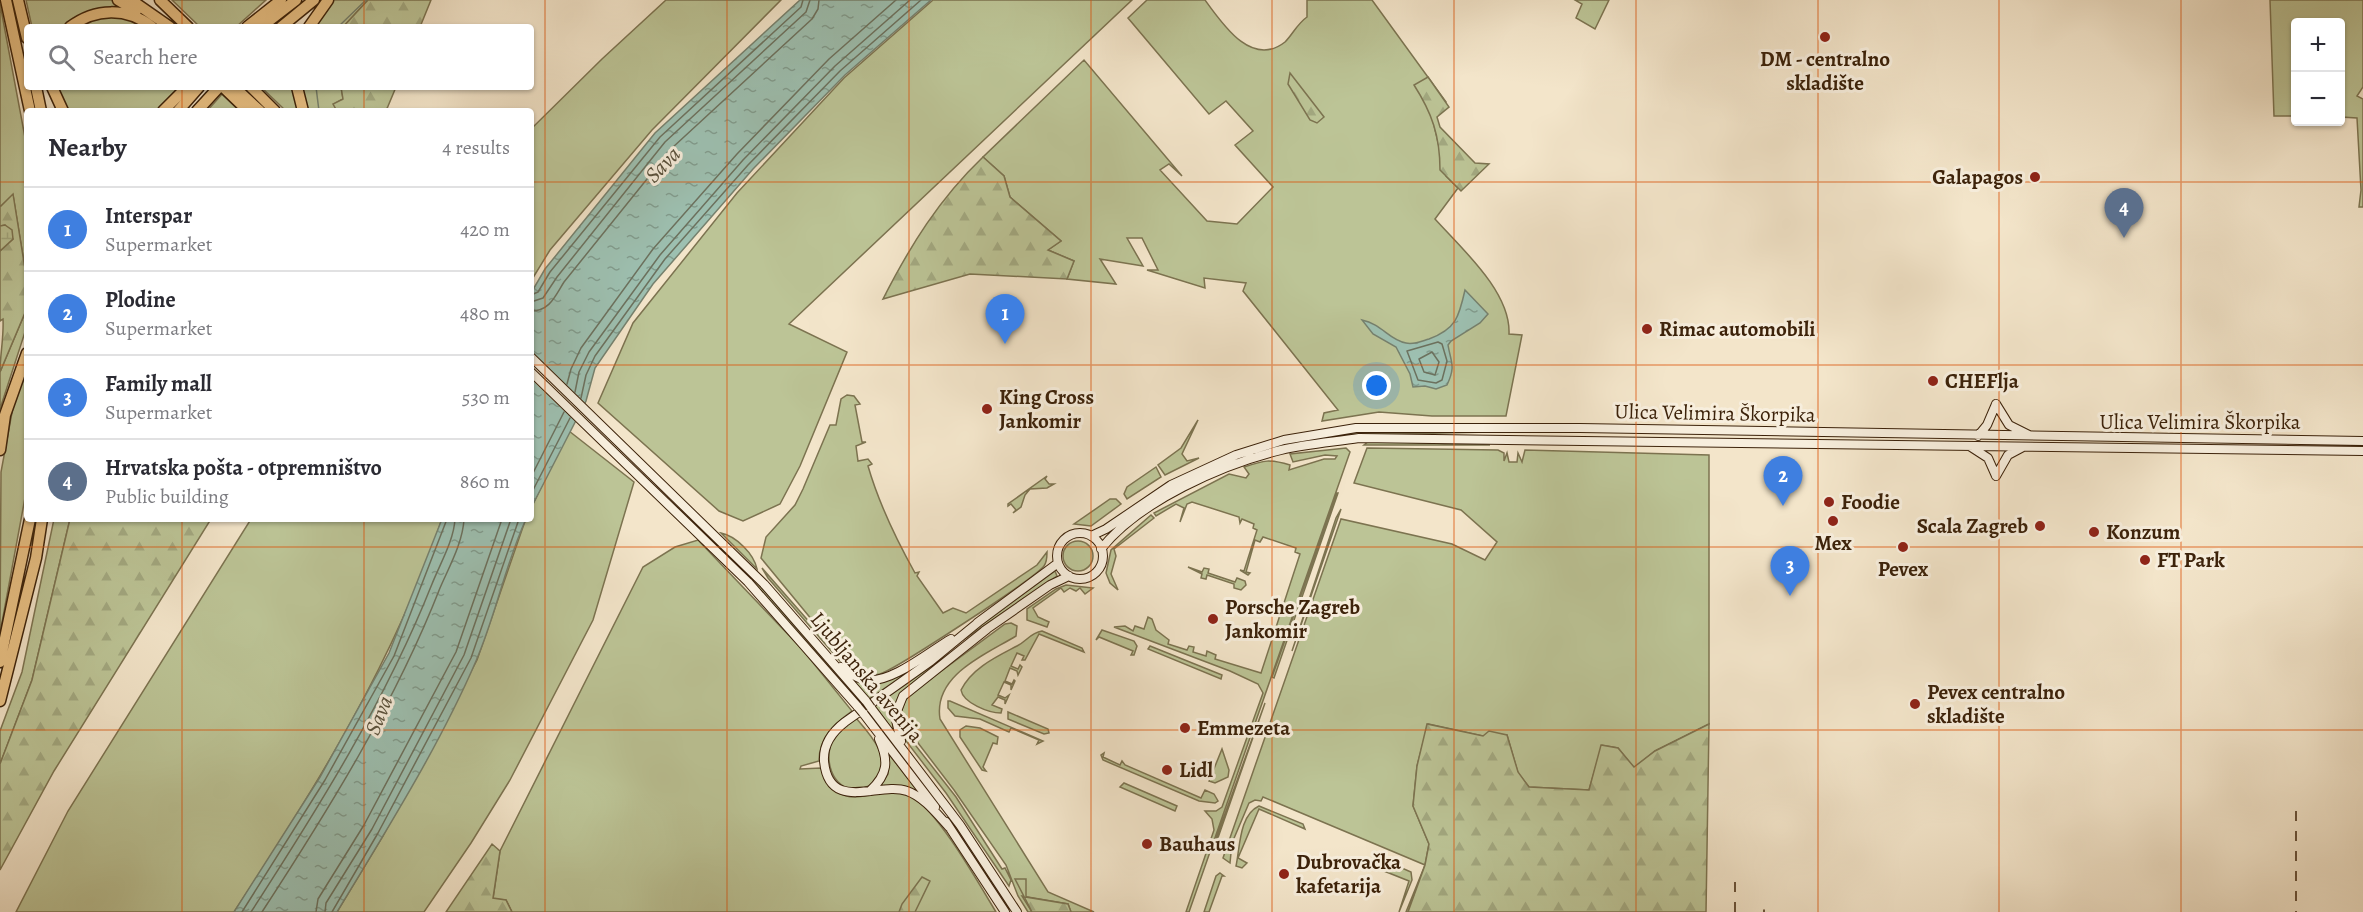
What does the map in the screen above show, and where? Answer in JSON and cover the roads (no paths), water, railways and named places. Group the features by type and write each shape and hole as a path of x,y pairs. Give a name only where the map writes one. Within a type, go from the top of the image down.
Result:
{"highway":[{"path":"6,0 24,83"},
{"path":"18,0 24,25"},
{"path":"118,0 154,24"},
{"path":"131,0 166,24"},
{"path":"160,0 185,24"},
{"path":"250,24 275,0"},
{"path":"251,24 281,0"},
{"path":"265,24 296,0"},
{"path":"285,24 314,0"},
{"path":"311,24 328,0"},
{"path":"75,24 93,14 115,12 131,16 146,24"},
{"path":"25,90 29,108"},
{"path":"37,90 40,108"},
{"path":"53,90 62,108"},
{"path":"167,108 190,90"},
{"path":"172,108 190,90"},
{"path":"180,108 190,90"},
{"path":"201,108 216,90"},
{"path":"226,90 245,108"},
{"path":"237,90 257,108"},
{"path":"254,90 273,108"},
{"path":"298,90 302,108"},
{"path":"0,450 5,415 24,360"},
{"path":"0,662 29,522"},
{"path":"0,701 36,558 42,522"},
{"path":"36,558 42,545 46,522"}],"main road":[{"name":"Ljubljanska avenija","path":"534,360 764,584 829,658 904,748 960,825 1017,912"},
{"name":"Ljubljanska avenija","path":"534,375 748,582 860,710 949,827 1005,912"},
{"path":"1978,436 1987,425 1996,404 2009,425 2038,438"},
{"name":"Ulica Velimira Škorpika","path":"1090,536 1171,485 1236,455 1284,440 1356,428 1592,429 2038,438 2363,441"},
{"name":"Ulica Velimira Škorpika","path":"1101,549 1116,532 1149,509 1185,487 1225,468 1300,446 1359,438 2363,451"},
{"path":"1968,445 1988,458 1996,476 2008,455 2026,446"},
{"path":"1079,533 1090,536 1101,549 1102,561 1094,575 1078,579 1069,576 1058,563 1058,549 1066,539 1079,533"},
{"path":"949,827 920,798 908,791 892,789 850,793 834,784 824,761 828,741 844,722 931,660 1058,563"},
{"path":"904,748 895,722 900,700 914,686 987,629 1050,585 1069,576"},
{"path":"829,658 858,678 869,681 882,679 981,620"},
{"path":"931,660 987,629"},
{"path":"869,791 882,778 886,766 886,755 873,727"}],"water":[{"name":"Sava","path":"800,0 931,0 845,75 753,169 653,284 595,368 586,401 534,502 534,288 545,269 655,133"},
{"path":"1465,290 1488,314 1480,323 1448,345 1452,369 1447,385 1436,389 1425,386 1413,387 1410,374 1396,347 1373,334 1362,320 1375,325 1400,341 1421,342 1438,335 1451,326 1461,308"},
{"name":"Sava","path":"441,522 525,522 483,644 462,693 411,788 337,912 234,912 320,777 389,653"}],"waterway":[{"path":"341,24 366,0"},
{"path":"316,90 319,108"}],"railway":[{"path":"2296,811 2296,912"},
{"path":"1735,874 1735,912"}],"place":[{"name":"DM - centralno skladište","path":"1825,37"},
{"name":"Galapagos","path":"2035,177"},
{"name":"Hrvatska pošta - otpremništvo","path":"2124,238"},
{"name":"Rimac automobili","path":"1647,329"},
{"name":"Interspar","path":"1005,344"},
{"name":"CHEFlja","path":"1933,381"},
{"name":"King Cross Jankomir","path":"987,409"},
{"name":"Foodie","path":"1829,502"},
{"name":"Plodine","path":"1783,506"},
{"name":"Mex","path":"1833,521"},
{"name":"Scala Zagreb","path":"2040,526"},
{"name":"Konzum","path":"2094,532"},
{"name":"Pevex","path":"1903,547"},
{"name":"FT Park","path":"2145,560"},
{"name":"Family mall","path":"1790,596"},
{"name":"Porsche Zagreb Jankomir","path":"1213,619"},
{"name":"Pevex centralno skladište","path":"1915,704"},
{"name":"Emmezeta","path":"1185,728"},
{"name":"Lidl","path":"1167,770"},
{"name":"Bauhaus","path":"1147,844"},
{"name":"Dubrovačka kafetarija","path":"1284,874"}]}
